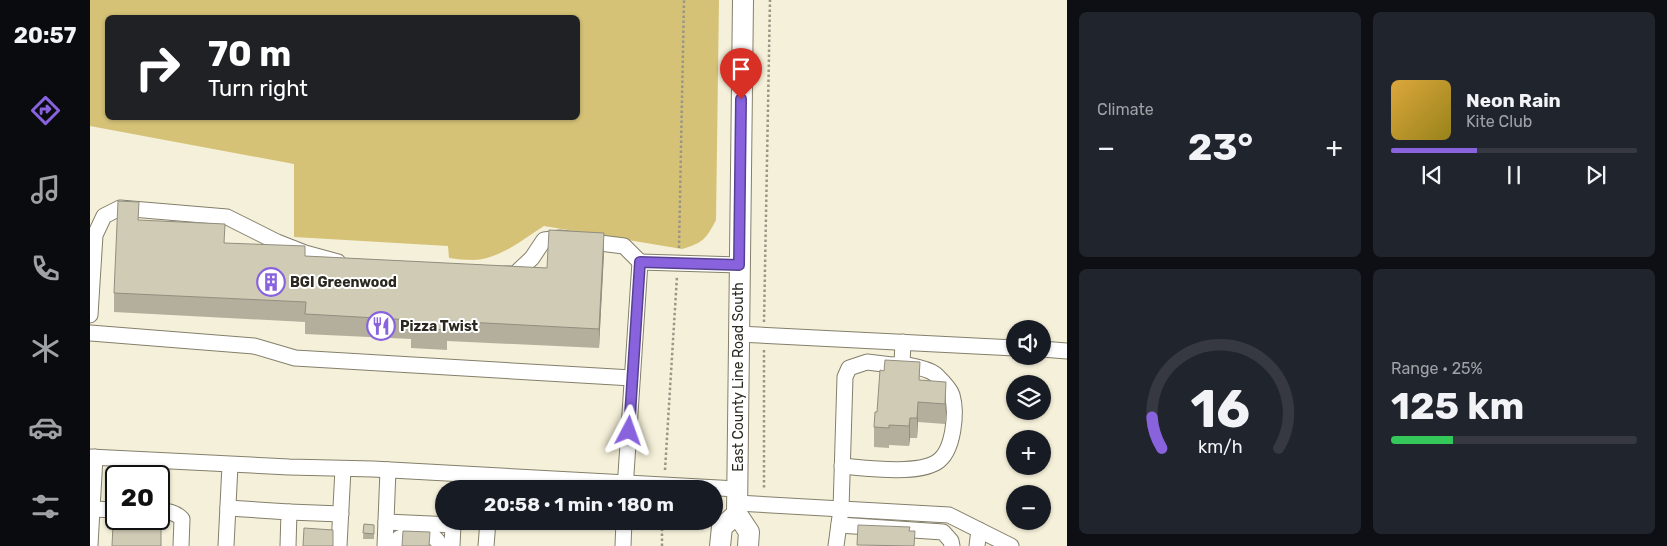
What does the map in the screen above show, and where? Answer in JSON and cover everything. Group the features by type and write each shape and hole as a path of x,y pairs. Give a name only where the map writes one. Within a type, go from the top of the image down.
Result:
{"main road":[{"name":"East County Line Road South","path":"743,0 737,502 749,532 748,546"},
{"path":"720,546 722,527 737,502"}],"lane":[{"path":"90,314 95,223 120,208 227,217 305,253 333,262 352,263"},
{"path":"495,274 514,274 532,258 544,240 560,238 624,246 640,262 739,265"},
{"path":"625,480 640,262"},
{"path":"90,333 254,346 295,358 632,378"},
{"path":"738,334 1006,348"},
{"path":"902,364 903,342"},
{"path":"1051,350 1067,351"},
{"path":"836,546 842,509 842,466 844,377 849,368 867,362 892,365 902,364 933,373 951,393 955,418 948,448 937,462 909,469 842,466"},
{"path":"90,545 93,457 230,465 388,470 473,480"},
{"path":"226,546 230,465"},
{"path":"339,546 342,469"},
{"path":"385,546 388,470"},
{"path":"723,499 737,502 949,515 1011,546"},
{"path":"228,508 341,514"},
{"path":"92,509 105,510"},
{"path":"170,511 178,514 182,519 182,546"},
{"path":"288,546 289,512"},
{"path":"386,522 453,525 452,546"},
{"path":"839,525 943,532 952,546"},
{"path":"486,546 487,530"},
{"path":"623,546 624,530"},
{"path":"978,530 978,546"},
{"path":"396,546 399,538 407,534 431,534 438,540 440,546"}],"path":[{"path":"664,480 678,263 684,0"},
{"path":"765,504 763,469 764,336 770,0"},
{"path":"662,530 662,546"}],"shaded area":[{"path":"90,0 719,0 716,220 709,232 695,245 682,249 544,226 502,252 483,259 464,260 449,258 448,246 294,237 294,164 90,126"}],"building":[{"name":"BGI Greenwood","path":"118,201 139,202 138,220 225,224 224,243 305,246 305,256 547,268 549,230 604,233 599,329 447,321 447,330 411,328 412,320 305,314 306,302 114,293"},
{"path":"885,360 920,362 919,380 946,382 945,404 918,402 917,418 910,418 909,426 889,425 889,428 874,427 880,370 884,371"},
{"path":"364,524 374,525 374,534 363,533"},
{"path":"858,525 910,527 909,531 915,531 914,546 857,545"},
{"path":"304,528 333,530 333,546 303,546"},
{"path":"113,530 161,530 161,546 112,546"},
{"path":"403,531 430,532 429,546 402,546"}],"place":[{"name":"BGI Greenwood","path":"271,282"},
{"name":"Pizza Twist","path":"381,326"}],"route":[{"path":"629,431 640,262 739,265 741,99"}]}
